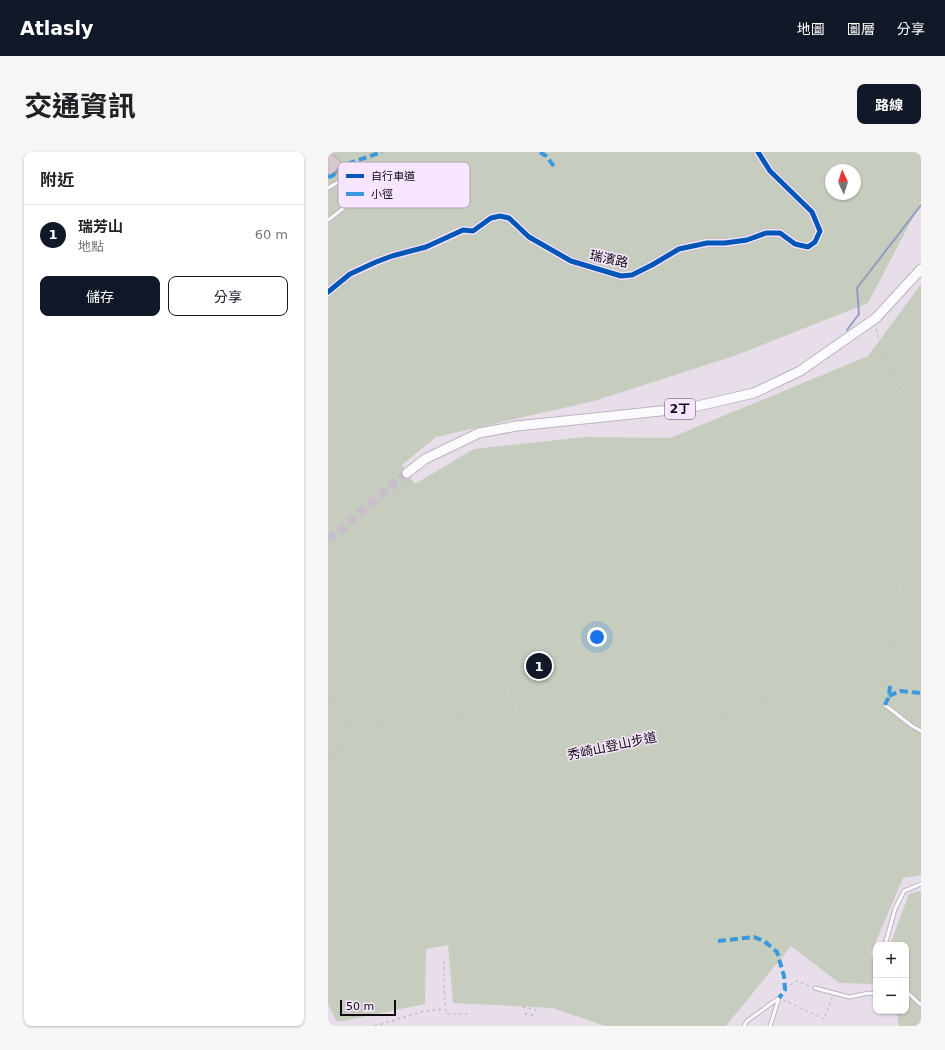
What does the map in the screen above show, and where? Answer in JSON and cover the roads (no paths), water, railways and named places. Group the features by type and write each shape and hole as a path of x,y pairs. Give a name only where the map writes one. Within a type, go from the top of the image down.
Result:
{"main road":[{"name":"2丁","path":"407,473 425,459 479,433 517,426 689,408 754,393 800,371 876,318 921,269"}],"street":[{"name":"瑞濱路","path":"328,292 350,274 376,262 426,247 463,230 473,231 491,218 500,216 509,218 530,237 571,261 621,276 632,275 679,249 707,243 725,243 747,240 766,233 780,233 795,244 808,246 815,242 820,231 812,212 770,171 758,152"}],"lane":[{"path":"328,188 338,184"},
{"path":"328,220 342,208"},
{"path":"885,704 912,726 921,730"},
{"path":"886,942 895,909 904,890 921,884"},
{"path":"815,988 849,996 873,994"},
{"path":"909,995 921,1005"},
{"path":"744,1026 747,1021 779,998 770,1026"}],"waterway":[{"path":"847,330 859,314 857,288 921,205"}],"tunnel":[{"path":"328,540 407,473"}],"railway":[{"path":"523,1007 536,1010"},
{"path":"375,1026 424,1011 442,1009"},
{"path":"525,1014 537,1016"}],"place":[{"name":"瑞芳山","path":"539,666"}]}
